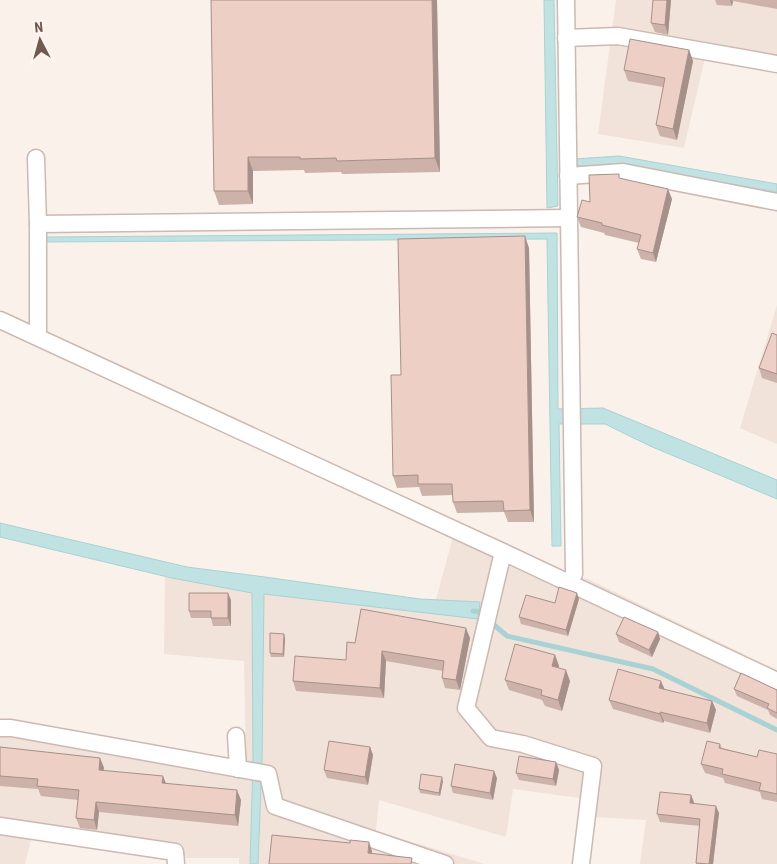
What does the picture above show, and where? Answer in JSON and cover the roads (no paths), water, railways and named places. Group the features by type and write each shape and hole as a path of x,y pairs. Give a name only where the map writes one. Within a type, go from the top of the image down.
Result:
{"street":[{"path":"566,0 574,574 569,583"},
{"path":"566,38 618,36 777,64"},
{"path":"36,158 38,337"},
{"path":"568,176 623,172 777,202"},
{"path":"38,224 569,218"},
{"path":"0,320 777,681"},
{"path":"502,552 466,708 491,738 523,744 593,766 581,864"},
{"path":"0,728 11,728 268,774 275,806 446,864"},
{"path":"236,736 242,770"},
{"path":"0,826 175,852 176,864"}],"water":[{"path":"544,0 554,0 558,206 547,208"},
{"path":"619,156 777,184 777,192 624,166 580,166 574,164 574,159"},
{"path":"557,233 558,409 603,408 777,480 777,499 650,446 605,424 559,424 561,546 552,546 547,239 45,242 46,237"},
{"path":"0,523 187,567 420,599 480,602 478,619 264,594 262,761 258,864 250,864 253,760 252,593 172,578 0,537"}],"waterway":[{"path":"473,611 479,612 507,636 653,669 777,730"}]}
